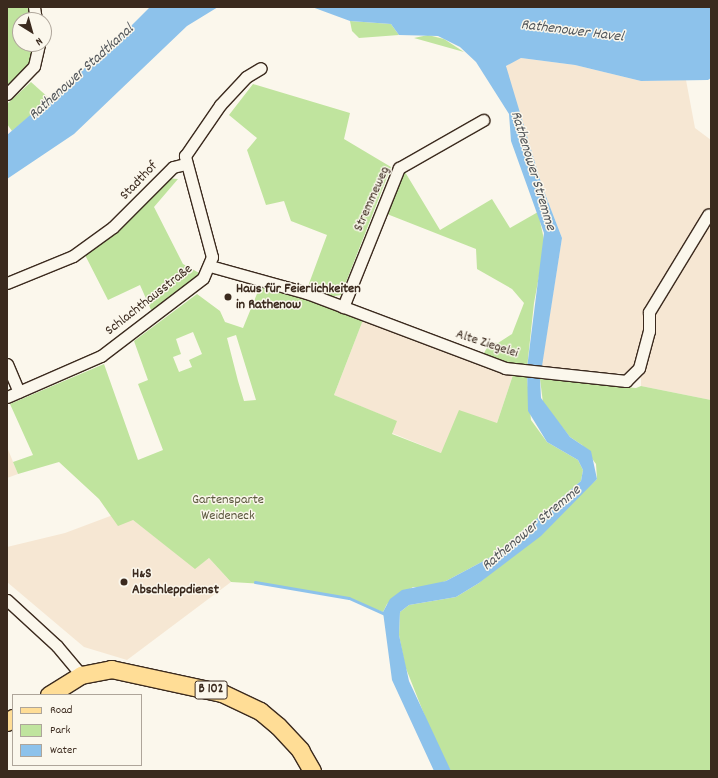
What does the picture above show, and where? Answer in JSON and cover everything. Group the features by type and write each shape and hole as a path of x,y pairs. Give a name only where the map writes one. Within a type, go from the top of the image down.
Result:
{"main road":[{"name":"B 102","path":"51,694 81,675 111,669 126,670 222,693 260,711 278,726 300,750 312,771"}],"street":[{"path":"7,94 34,66 37,52"},
{"path":"185,164 188,150 220,105 246,77 261,68"},
{"name":"Stremmeweg","path":"343,307 399,168 483,120"},
{"name":"Schlachthausstraße","path":"7,397 110,350 196,284 210,266 210,249 185,164"},
{"name":"Stadthof","path":"7,283 73,256 113,227 173,167 185,164"},
{"name":"Alte Ziegelei","path":"210,266 343,307 488,363 517,370 609,382 633,377 639,368 649,331 650,312 708,215"},
{"path":"7,364 19,392"},
{"path":"7,600 58,646 81,675"}],"shaded area":[{"path":"521,58 575,65 641,81 686,80 695,128 711,140 711,400 641,386 641,378 628,374 541,369 562,238 542,186 505,69 508,64"},
{"path":"363,320 513,375 497,423 441,453 392,433 396,421 334,395"},
{"path":"7,447 18,474 7,478"},
{"path":"113,515 133,520 195,568 209,558 231,582 127,660 84,647 7,582 7,547 65,533"}],"green space":[{"path":"7,7 28,7 29,12 12,12 12,52 33,52 32,62 7,89"},
{"path":"350,21 391,24 399,35 359,38 352,31"},
{"path":"428,35 444,39 464,52 414,38"},
{"path":"31,82 50,99 12,131 7,124 7,104"},
{"path":"253,84 350,113 344,139 391,167 341,295 328,297 307,289 327,235 291,221 284,201 266,205 247,150 257,138 229,115"},
{"path":"405,172 440,230 492,199 510,228 538,212 545,244 534,303 527,368 483,355 490,342 498,343 512,334 524,303 512,289 477,269 476,249 387,214"},
{"path":"166,178 178,179 154,207 183,264 201,274 152,312 140,285 108,300 85,255 117,231"},
{"name":"Gartensparte Weideneck","path":"261,284 363,320 334,395 397,421 392,434 441,453 459,410 497,423 513,375 527,377 531,420 547,442 578,460 583,470 581,481 493,556 446,581 424,588 413,587 387,604 383,612 349,599 263,584 231,582 209,558 195,569 133,520 118,526 99,499 59,462 18,474 13,462 33,455 10,404 104,364 138,460 163,450 138,384 148,380 134,341 197,294 220,311 225,322 243,328","holes":["193,332 202,354 189,360 192,367 179,372 173,357 181,354 176,339","236,335 256,400 244,401 227,338"]},
{"path":"540,379 636,388 641,386 711,400 711,771 451,771 439,752 405,666 399,635 400,612 409,605 456,597 479,583 597,479 596,464 582,445 570,437 543,403"}],"water":[{"name":"Rathenower Stadtkanal","path":"150,7 218,7 187,26 74,134 7,179 7,135 115,42"},
{"path":"312,7 711,7 711,78 708,80 641,81 575,65 521,58 506,66 542,186 562,238 540,379 541,398 570,437 591,451 597,479 541,536 479,583 456,597 409,605 400,612 399,635 409,681 451,771 434,771 392,680 383,612 390,599 402,590 446,581 493,556 581,481 583,470 578,460 547,442 528,411 527,368 544,233 511,141 509,114 476,62 460,47 438,36 399,35 391,24 350,21"}],"waterway":[{"path":"255,582 349,598 387,615"}],"place":[{"name":"Haus für Feierlichkeiten in Rathenow","path":"228,297"},
{"name":"H&S Abschleppdienst","path":"124,582"}],"water label":[{"name":"Rathenower Havel","path":"572,32"},
{"name":"Rathenower Stremme","path":"532,171"},
{"name":"Rathenower Stremme","path":"532,529"}]}
